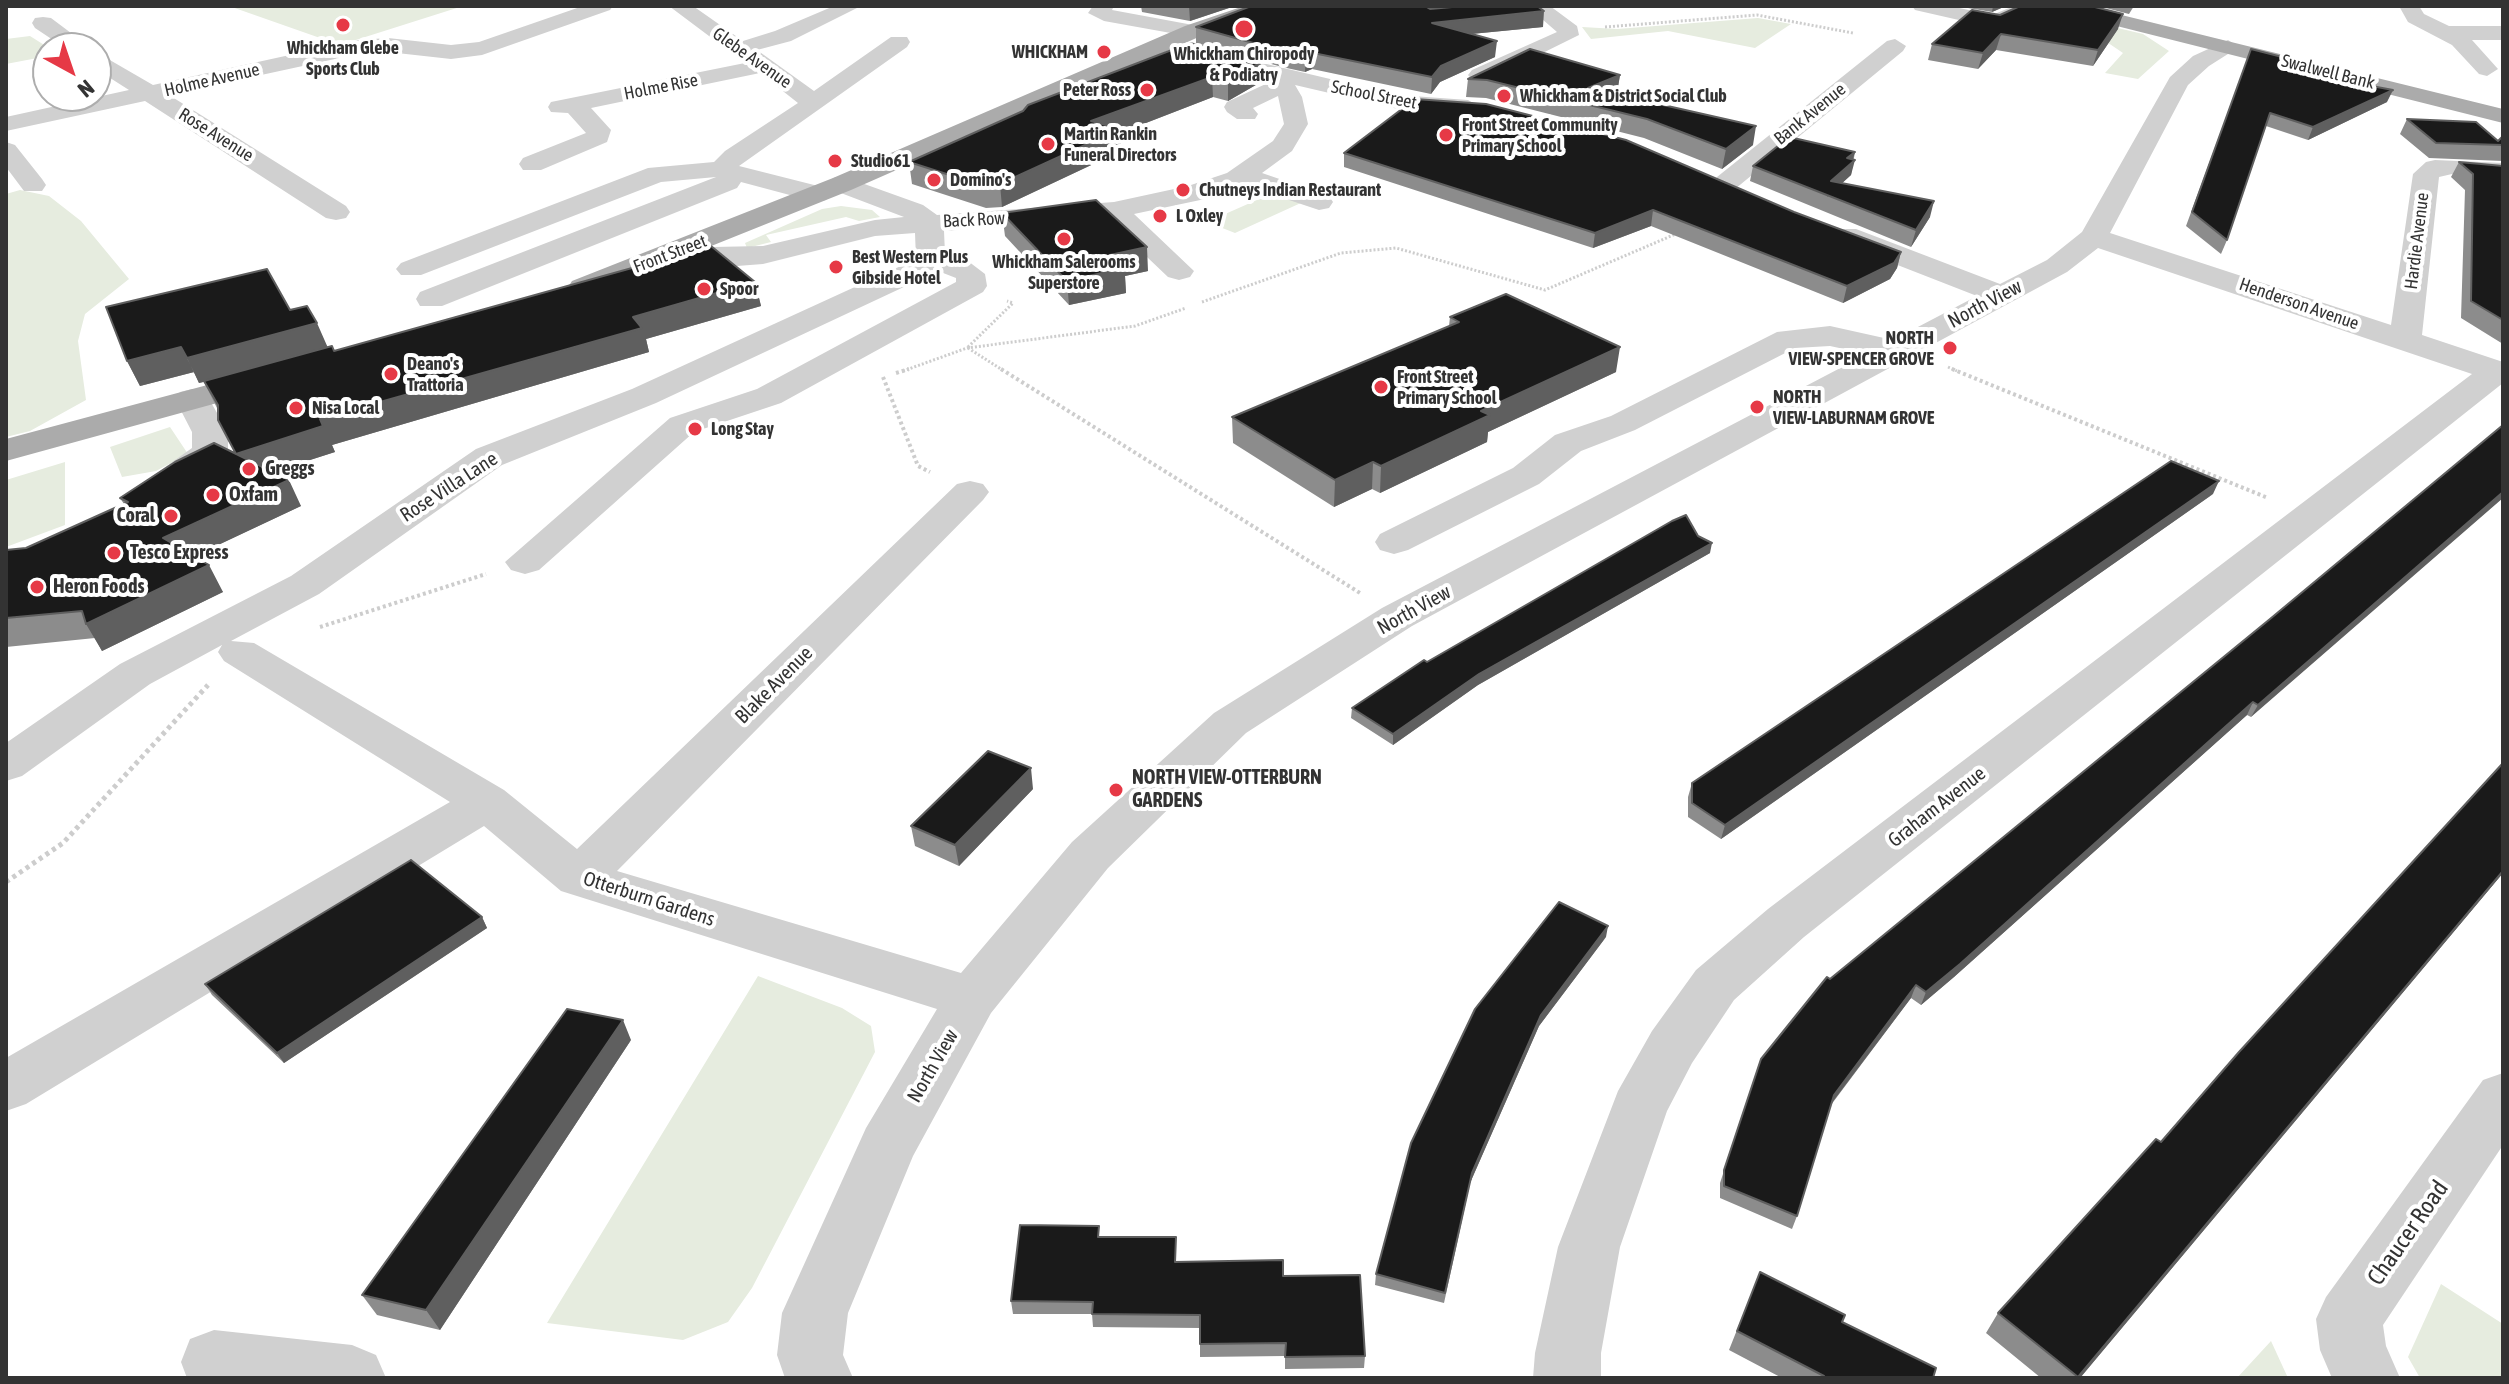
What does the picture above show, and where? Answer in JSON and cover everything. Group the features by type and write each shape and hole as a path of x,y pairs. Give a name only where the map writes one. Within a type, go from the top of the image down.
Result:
{"main road":[{"name":"Front Street","path":"556,295 672,254 1160,44 1264,6"},
{"name":"Swalwell Bank","path":"2060,6 2503,116"},
{"path":"6,450 292,372"}],"street":[{"name":"Holme Avenue","path":"6,124 358,47 388,45 451,52 474,49 603,6"},
{"name":"Glebe Avenue","path":"431,299 734,172 734,156 811,105 809,99 679,6"},
{"path":"738,49 783,36 851,6"},
{"path":"1104,6 1099,13 1104,15 1193,31"},
{"path":"1438,106 1449,90 1568,35 1569,31 1537,6"},
{"path":"1922,6 1994,22 2032,6"},
{"path":"2409,6 2415,18 2460,40 2487,69"},
{"path":"38,27 48,32"},
{"path":"2445,33 2503,33"},
{"path":"811,105 899,42"},
{"name":"School Street","path":"1160,44 1279,81 1398,102 1498,112"},
{"name":"Bank Avenue","path":"1756,199 1714,178 1895,46"},
{"name":"North View","path":"819,1378 810,1355 815,1313 845,1237 887,1146 972,998 1090,855 1230,723 1397,617 2057,266 2094,237 2178,82 2201,61 2228,47"},
{"name":"Holme Rise","path":"532,164 598,137 599,130 567,106 762,66"},
{"name":"Rose Avenue","path":"112,69 336,212"},
{"path":"1246,114 1236,107 1279,81"},
{"name":"Back Row","path":"672,254 724,258 763,255 875,228 1114,210 1195,193 1241,175 1283,146 1296,124 1290,97 1279,81"},
{"path":"877,195 890,181 1015,125 1007,110"},
{"path":"6,150 33,185"},
{"name":"Hardie Avenue","path":"2405,340 2426,174 2435,168 2452,166 2503,171"},
{"path":"411,269 657,174 734,172 877,195 929,222 931,261 954,264 970,274 972,286 769,396 682,425 525,562"},
{"path":"1241,175 1319,202"},
{"path":"1114,210 1179,271"},
{"path":"1816,224 2001,295"},
{"name":"Henderson Avenue","path":"2094,237 2500,372"},
{"name":"Rose Villa Lane","path":"6,765 135,674 305,585 489,457 644,396 922,270 931,261"},
{"path":"1394,542 1526,476 1568,443 1623,423 1788,339 1830,336 1900,350"},
{"name":"Graham Avenue","path":"1567,1378 1568,1353 1589,1247 1639,1108 1672,1047 1715,985 1786,923 2310,515 2500,372"},
{"path":"140,501 210,452 210,432 192,399"},
{"name":"Blake Avenue","path":"579,878 970,492"},
{"name":"Otterburn Gardens","path":"239,652 487,802 579,878 972,998"},
{"path":"6,745 59,728"},
{"path":"6,1087 487,802"},
{"name":"Chaucer Road","path":"2366,1378 2353,1350 2349,1319 2503,1097"},
{"path":"214,1362 352,1378"}],"path":[{"path":"1561,24 1606,27 1757,15 1875,37 1895,46"},
{"path":"1326,572 967,348 1135,326 1341,253 1368,250 1396,248 1545,290 1756,199"},
{"path":"1900,350 2310,515"},
{"path":"883,377 918,466 970,492"},
{"path":"6,882 63,843 239,652 525,562"}],"shaded area":[{"name":"Whickham Glebe Sports Club","path":"229,6 463,6 340,45"},
{"path":"2046,11 2143,34 2169,51 2138,79 2105,73 2123,53 2092,32"},
{"path":"1758,18 1791,24 1755,48 1668,31 1591,39 1582,27 1617,29"},
{"path":"32,37 32,59 6,64 6,39"},
{"path":"20,190 49,196 81,221 129,279 85,314 78,341 86,400 30,431 6,437 6,194"},
{"path":"1275,192 1303,202 1235,233 1207,222"},
{"path":"841,206 872,210 880,217 859,221 846,217 766,235 771,242 747,248 745,243 822,209"},
{"path":"170,427 188,454 156,471 122,477 110,447"},
{"path":"65,462 65,525 6,547 6,480"},
{"path":"758,976 842,1008 871,1026 875,1052 752,1288 728,1322 683,1340 547,1323"},
{"path":"2441,1284 2503,1324 2503,1378 2420,1378 2408,1357"},
{"path":"2271,1341 2288,1378 2237,1378"}],"building":[{"path":"1251,6 1425,6 1430,9 1537,6 1544,11 1432,23 1497,41 1441,66 1432,77 1313,53 1306,56 1282,51 1196,27"},
{"path":"2020,6 2091,6 2123,14 2098,50 2001,34 1983,53 1932,44 1972,10 2000,15"},
{"path":"1190,43 1261,62 1228,81 1212,77 1091,121 1120,129 1000,184 984,186 909,162 1023,111 1028,105"},
{"path":"1530,49 1620,75 1588,88 1756,126 1726,149 1647,119 1487,80 1468,79"},
{"path":"2251,49 2290,59 2286,70 2393,90 2313,127 2270,113 2227,240 2192,212"},
{"path":"1415,99 1486,104 1626,140 1794,212 1901,252 1894,263 1847,286 1653,210 1595,233 1344,153"},
{"path":"2407,119 2476,122 2498,141 2503,136 2503,145 2436,143"},
{"path":"1789,137 1855,152 1847,158 1855,160 1831,181 1934,201 1916,230 1753,166"},
{"path":"2459,162 2503,166 2503,320 2471,301 2473,174"},
{"path":"1096,200 1147,247 1110,255 1124,268 1067,281 1002,213"},
{"path":"711,246 755,282 633,317 642,328 320,419 323,426 236,454 218,420 218,405 204,381 332,346 334,351"},
{"path":"267,269 290,310 307,306 317,323 187,358 181,347 127,361 106,307"},
{"path":"1506,294 1620,347 1481,411 1490,415 1381,466 1373,462 1335,480 1232,417 1459,322 1450,317"},
{"path":"2503,425 2503,492 2258,705 2253,702 1960,964 1926,992 1916,985 1834,1095 1797,1216 1724,1186 1724,1170 1761,1059 1827,977 1830,979"},
{"path":"214,443 289,480 163,538 209,565 86,624 82,611 6,618 6,550 26,548 128,502 120,498 175,462"},
{"path":"2171,461 2219,481 1725,825 1692,803 1692,783"},
{"path":"1686,515 1698,536 1712,543 1479,674 1393,734 1352,708 1424,660 1427,662"},
{"path":"988,751 1031,768 955,845 911,826"},
{"path":"2503,763 2503,871 2078,1377 1998,1313 2156,1139 2161,1142"},
{"path":"411,860 482,917 277,1053 205,984"},
{"path":"1559,902 1608,926 1541,1015 1472,1173 1445,1293 1376,1274 1411,1143 1475,1009"},
{"path":"567,1009 623,1020 426,1310 362,1295"},
{"path":"1020,1225 1099,1226 1098,1237 1176,1237 1175,1262 1283,1260 1283,1276 1360,1275 1365,1356 1285,1357 1286,1343 1200,1344 1200,1315 1092,1314 1093,1302 1011,1301"},
{"path":"1760,1272 1845,1315 1842,1322 1936,1368 1933,1378 1823,1378 1737,1331"}],"place":[{"name":"Whickham Glebe Sports Club","path":"343,25"},
{"name":"Whickham Chiropody & Podiatry","path":"1244,29"},
{"name":"WHICKHAM","path":"1104,52"},
{"name":"Peter Ross","path":"1147,90"},
{"name":"Whickham & District Social Club","path":"1504,96"},
{"name":"Front Street Community Primary School","path":"1446,135"},
{"name":"Martin Rankin Funeral Directors","path":"1048,144"},
{"name":"Studio61","path":"835,161"},
{"name":"Domino's","path":"934,180"},
{"name":"Chutneys Indian Restaurant","path":"1183,190"},
{"name":"L Oxley","path":"1160,216"},
{"name":"Whickham Salerooms Superstore","path":"1064,239"},
{"name":"Best Western Plus Gibside Hotel","path":"836,267"},
{"name":"Spoor","path":"704,289"},
{"name":"NORTH VIEW-SPENCER GROVE","path":"1950,348"},
{"name":"Deano's Trattoria","path":"391,374"},
{"name":"Front Street Primary School","path":"1381,387"},
{"name":"NORTH VIEW-LABURNAM GROVE","path":"1757,407"},
{"name":"Nisa Local","path":"296,408"},
{"name":"Long Stay","path":"695,429"},
{"name":"Greggs","path":"249,469"},
{"name":"Oxfam","path":"213,495"},
{"name":"Coral","path":"171,516"},
{"name":"Tesco Express","path":"114,553"},
{"name":"Heron Foods","path":"37,587"},
{"name":"NORTH VIEW-OTTERBURN GARDENS","path":"1116,790"}]}
